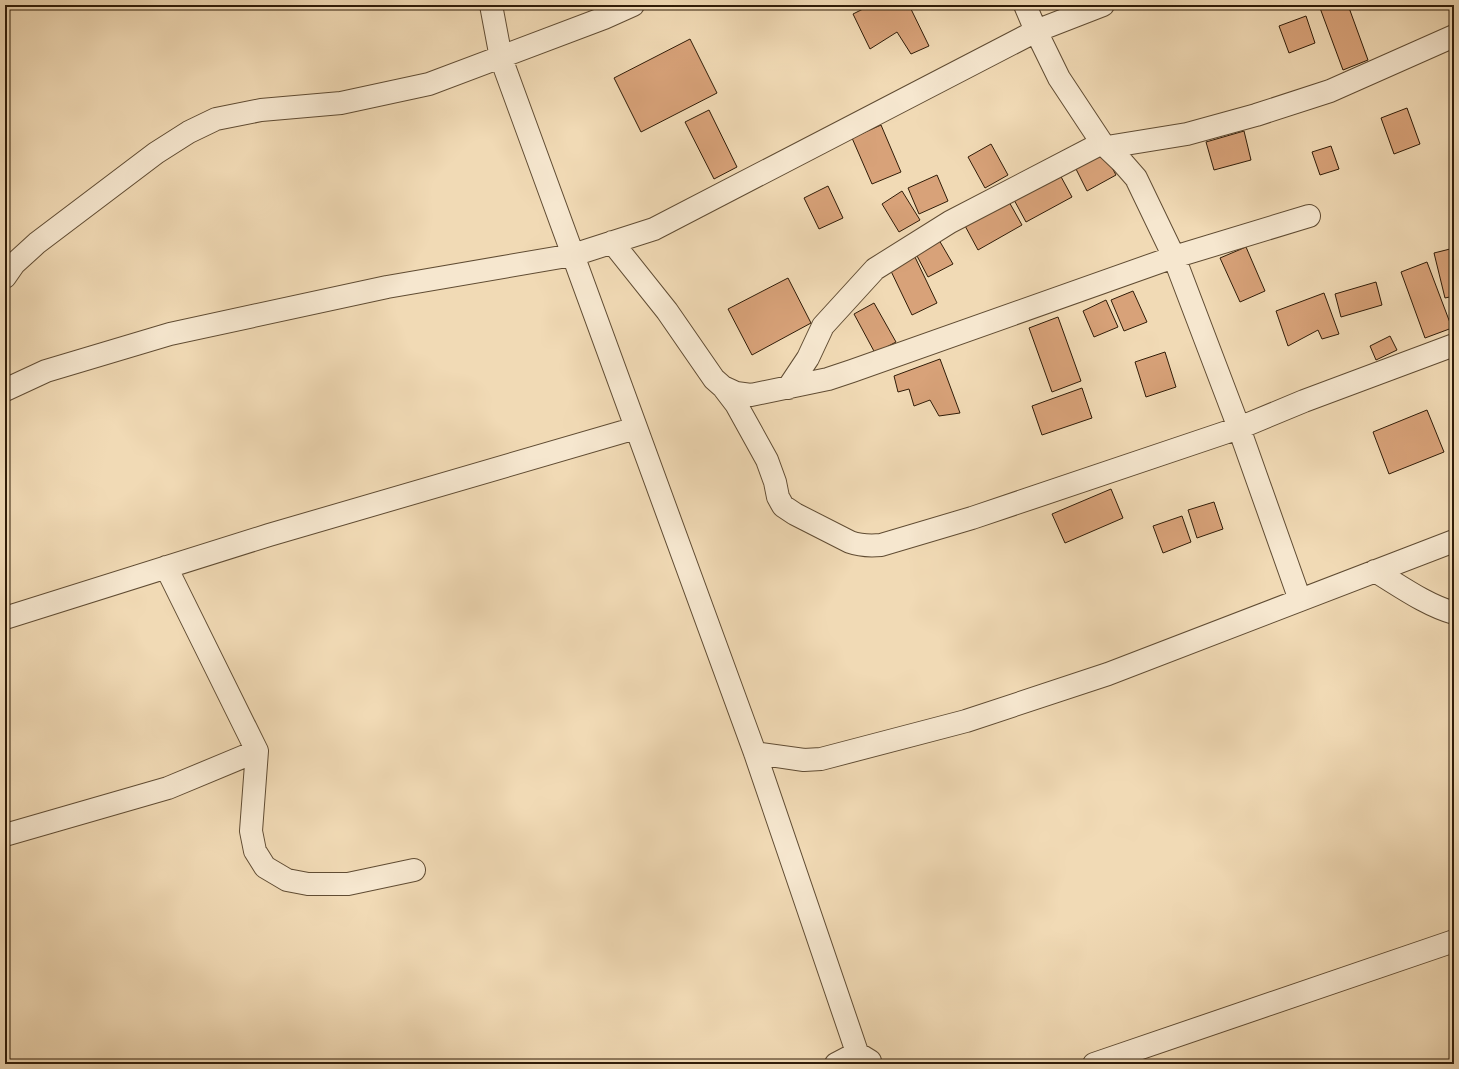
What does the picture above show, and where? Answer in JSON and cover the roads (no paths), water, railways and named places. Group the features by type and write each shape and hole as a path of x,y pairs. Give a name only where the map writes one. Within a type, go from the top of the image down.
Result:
{"street":[{"path":"491,5 501,58 755,753 864,1060 836,1064"},
{"path":"8,266 156,153 189,132 216,119 261,110 341,103 429,84 501,58 604,18 633,5"},
{"path":"1025,5 1059,78 1105,145 1136,178 1174,257 1239,428 1300,600"},
{"path":"5,390 46,371 170,334 387,287 573,255 654,229 1036,31 1103,5"},
{"path":"788,388 808,358 823,326 875,269 950,222 1105,145 1187,134 1256,115 1337,88 1454,36"},
{"path":"723,387 736,393 751,395 828,379 1174,257 1309,216"},
{"path":"612,242 667,311 714,379 723,387 736,404 767,460 775,482 778,496 783,506 795,514 859,546 881,545 972,518 1239,428 1304,401 1454,345"},
{"path":"5,618 269,535 636,428"},
{"path":"755,753 804,760 821,759 966,720 1108,674 1454,541"},
{"path":"166,567 257,751 251,832 255,851 265,867 287,880 308,884 348,884 414,870"},
{"path":"1375,571 1412,593 1454,613"},
{"path":"5,835 168,788 257,751"},
{"path":"1094,1064 1454,941"}]}
